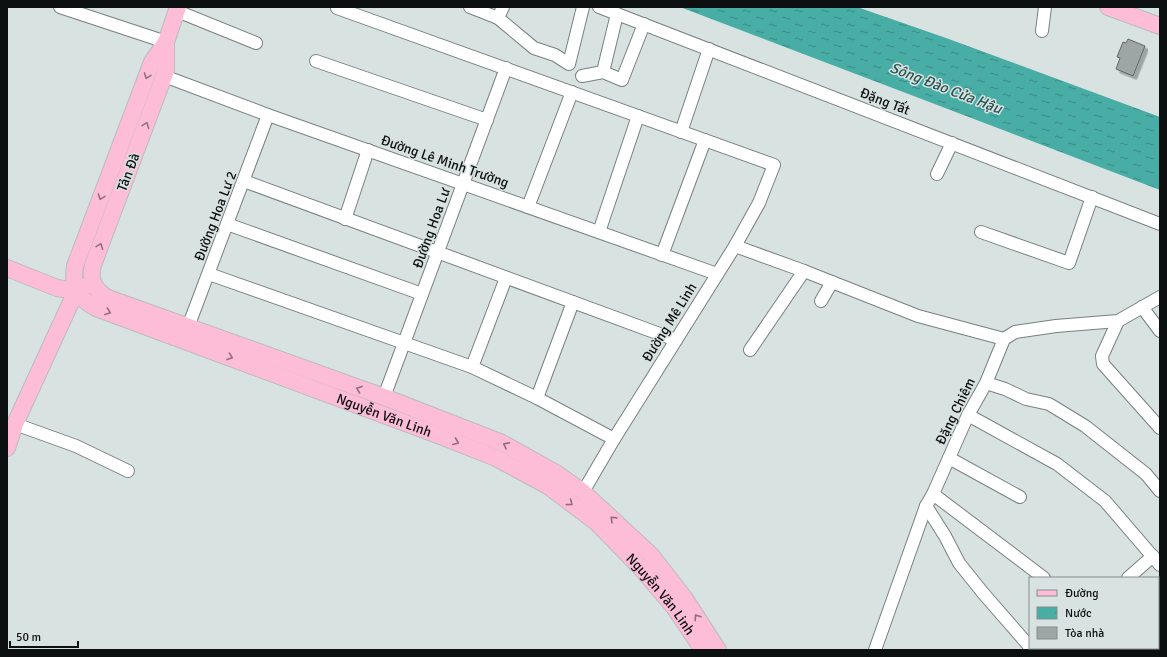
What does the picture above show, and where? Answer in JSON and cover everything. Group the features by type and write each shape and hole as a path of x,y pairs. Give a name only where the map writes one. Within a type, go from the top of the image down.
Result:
{"main road":[{"path":"1108,7 1159,25"},
{"name":"Tản Đà","path":"7,448 15,424 76,291 74,276 76,266 152,62 166,42 178,9"},
{"name":"Tản Đà","path":"93,284 91,273 93,265 166,70 166,42"},
{"path":"7,268 57,288 76,291 93,284"},
{"name":"Nguyễn Văn Linh","path":"93,284 101,294 108,298 384,397 502,443 556,473 583,492 646,561 685,598 718,650"},
{"name":"Nguyễn Văn Linh","path":"76,291 87,303 96,308 496,458 548,486 646,561 674,607 704,650"},
{"path":"413,426 419,411"}],"street":[{"path":"63,7 166,42"},
{"path":"470,7 498,18 534,48 555,55 569,64 583,7"},
{"path":"498,18 503,7"},
{"name":"Đặng Tất","path":"599,7 1160,224"},
{"path":"1042,31 1045,7"},
{"path":"337,8 705,140 662,254"},
{"path":"178,9 256,43"},
{"path":"602,72 617,14"},
{"path":"582,76 602,72 622,80 644,24"},
{"path":"681,132 709,49"},
{"path":"316,61 487,120"},
{"name":"Đường Hoa Lư","path":"384,397 506,68"},
{"name":"Đường Lê Minh Trường","path":"164,76 268,116 463,183 717,274"},
{"path":"528,207 572,92"},
{"name":"Đường Hoa Lư 2","path":"188,327 268,116"},
{"path":"599,232 638,116"},
{"name":"Đường Mê Linh","path":"583,492 614,439 735,246 759,203 774,165 705,140"},
{"path":"937,174 952,143"},
{"path":"345,219 368,150"},
{"path":"244,181 676,340"},
{"path":"981,232 1069,263 1092,197"},
{"path":"227,224 422,294"},
{"path":"735,246 804,271 918,316 1004,339 1016,332 1056,326 1118,322 1160,297"},
{"path":"750,350 804,271"},
{"path":"209,274 472,367 537,398 614,439"},
{"path":"472,367 506,278"},
{"path":"821,301 832,282"},
{"path":"537,398 573,302"},
{"path":"1142,307 1160,332"},
{"path":"1118,322 1102,356 1103,364 1160,428"},
{"name":"Đặng Chiêm","path":"877,649 926,506 933,494 968,415 986,383 1004,339"},
{"path":"986,383 1005,389 1026,399 1049,404 1085,426 1146,474 1160,491"},
{"path":"968,415 1057,464 1105,501 1157,561 1130,577"},
{"path":"15,424 76,446 128,471"},
{"path":"949,458 1020,497"},
{"path":"933,494 1043,577"},
{"path":"926,506 945,536 959,563 1029,646"}],"water":[{"name":"Sông Đào Cửa Hậu","path":"680,7 857,7 946,38 1160,117 1160,190"}],"building":[{"path":"1128,39 1145,46 1133,76 1116,69 1120,58 1117,57 1123,42 1126,43"}]}
